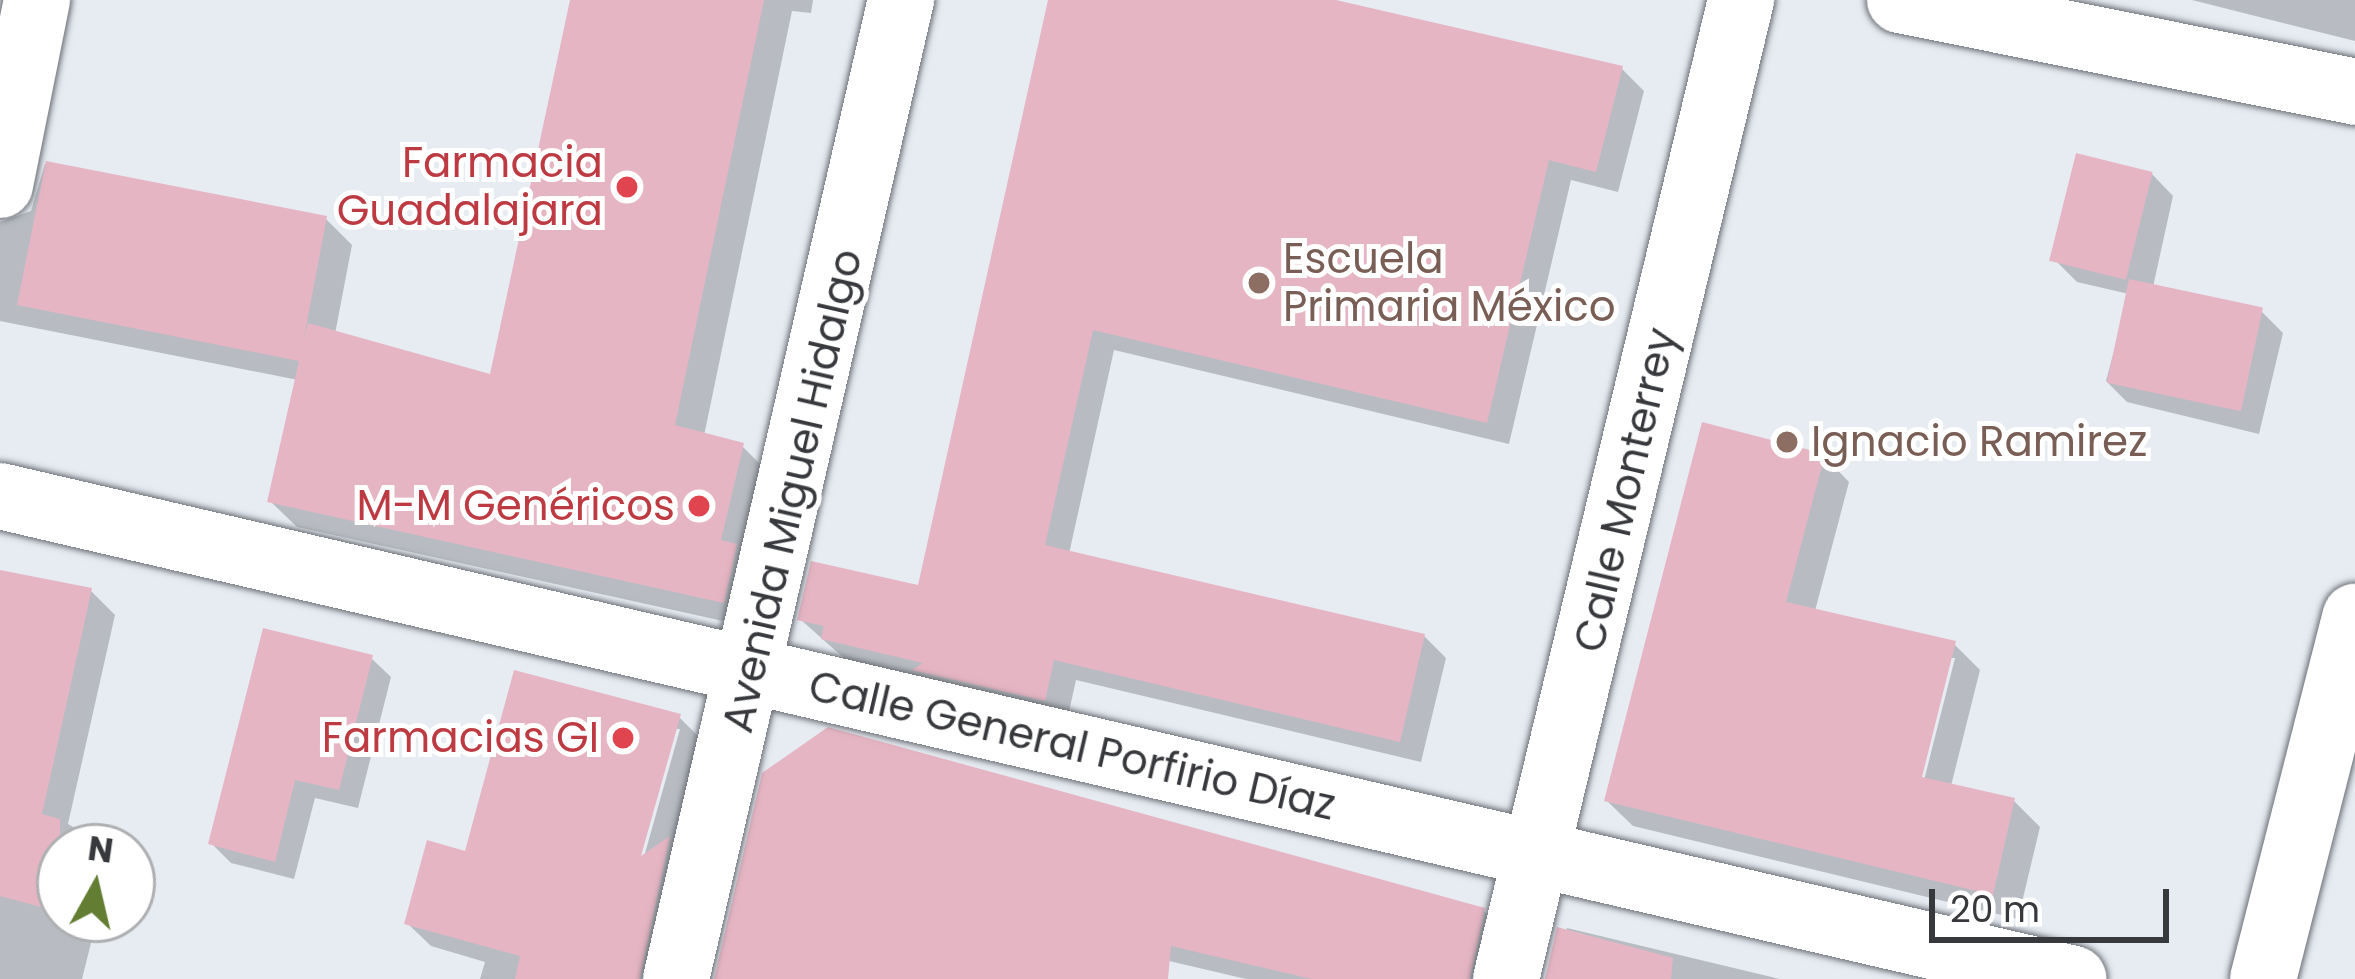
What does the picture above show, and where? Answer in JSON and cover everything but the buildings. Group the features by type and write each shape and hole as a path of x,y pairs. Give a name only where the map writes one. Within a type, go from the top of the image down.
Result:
{"main road":[{"path":"0,185 38,0"},
{"name":"Avenida Miguel Hidalgo","path":"676,979 755,670 901,0"},
{"name":"Calle Monterrey","path":"1506,979 1540,858 1741,0"},
{"path":"1900,0 2355,92"},
{"name":"Calle General Porfirio Díaz","path":"0,496 2074,979"},
{"path":"2263,979 2355,617"}],"place":[{"name":"Farmacia Guadalajara","path":"627,187"},
{"name":"Escuela Primaria México","path":"1259,283"},
{"name":"Ignacio Ramirez","path":"1787,442"},
{"name":"M-M Genéricos","path":"699,506"},
{"name":"Farmacias GI","path":"623,738"}]}
